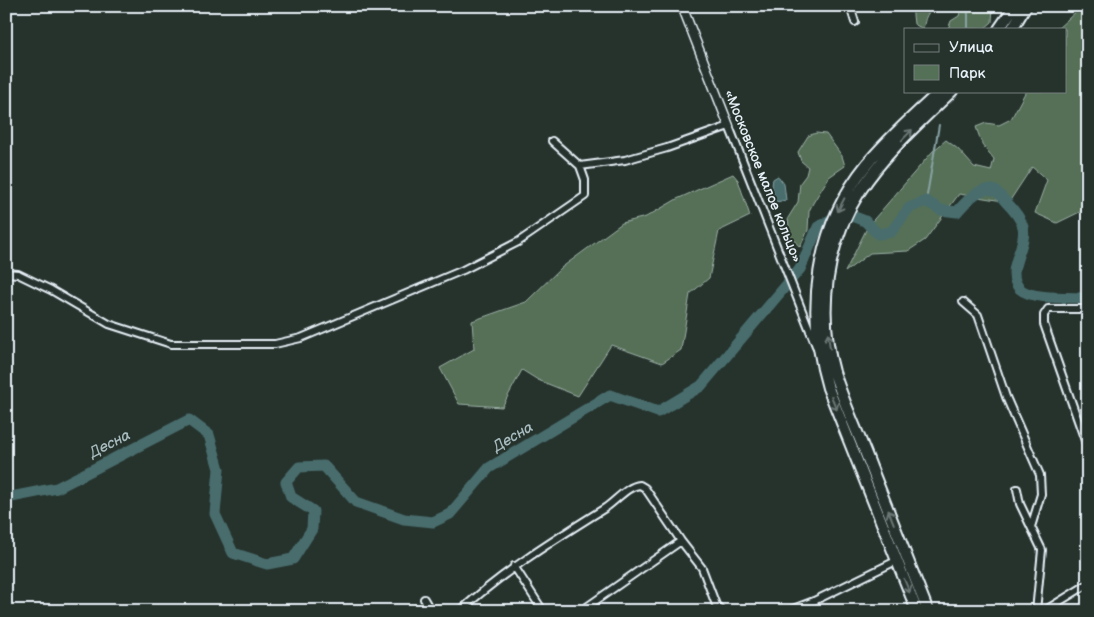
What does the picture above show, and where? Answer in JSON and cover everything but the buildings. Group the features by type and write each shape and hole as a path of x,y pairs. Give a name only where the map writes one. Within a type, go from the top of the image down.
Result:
{"highway":[{"path":"1000,28 1015,6"},
{"path":"1013,28 1026,6"},
{"path":"870,168 902,126 939,92"},
{"path":"917,611 828,388 820,356 816,326 820,298 819,269 830,230 852,185 951,92"},
{"path":"820,298 834,370 928,611"}],"street":[{"path":"6,21 8,6"},
{"name":"«Московское малое кольцо»","path":"682,6 820,356"},
{"path":"850,6 855,22"},
{"path":"580,166 625,160 667,148 729,126"},
{"path":"6,273 18,274 51,290 109,324 171,344 275,344 301,338 422,288 518,242 585,196 585,180 580,166 552,142"},
{"path":"963,302 978,315 1006,397 1040,475 1041,494 1031,527"},
{"path":"1088,309 1048,309 1044,315 1044,324 1088,449"},
{"path":"460,611 514,566 606,508 632,486 640,485 645,488 702,568 716,605 722,611"},
{"path":"1017,489 1020,504 1042,550 1036,611"},
{"path":"581,611 681,541"},
{"path":"788,611 814,601 896,560"},
{"path":"514,566 543,611"},
{"path":"1044,611 1088,584"},
{"path":"424,599 431,611"}],"green space":[{"path":"912,6 938,6 927,16 923,28 914,24"},
{"path":"962,6 993,6 992,22 985,28 948,28 951,21 959,16"},
{"path":"1078,6 1088,6 1088,208 1057,223 1035,213 1047,180 1032,167 1009,202 959,194 925,240 908,251 870,253 845,272 868,226 933,151 946,140 958,149 974,167 991,171 994,159 982,144 976,127 986,123 999,125 1011,119 1025,92 1066,92 1066,28 1058,28 1078,10"},
{"path":"816,133 826,134 842,156 845,166 829,177 813,203 809,211 808,230 800,247 790,236 788,218 798,202 800,183 806,175 808,167 801,161 798,152 808,136"},
{"path":"733,174 738,180 750,216 719,231 709,278 690,294 681,350 662,363 611,345 578,396 538,380 522,370 502,407 459,404 440,368 474,349 472,321 526,302 561,268 622,223 646,217 677,199"}],"water":[{"path":"778,176 784,184 786,200 776,202 772,185 773,179"}],"waterway":[{"path":"966,6 968,28"},
{"path":"926,201 939,125"},
{"name":"Десна","path":"6,498 57,488 189,420 209,435 219,469 215,514 233,553 267,564 293,559 312,529 313,511 291,497 286,482 299,467 324,466 356,502 404,519 433,522 450,514 489,468 610,395 658,412 701,386 800,269 818,227 830,220 852,216 865,221 878,234 891,232 909,208 926,201 941,210 957,212 973,196 984,190 998,193 1022,224 1024,235 1014,275 1015,282 1020,289 1033,295 1088,298"}]}
